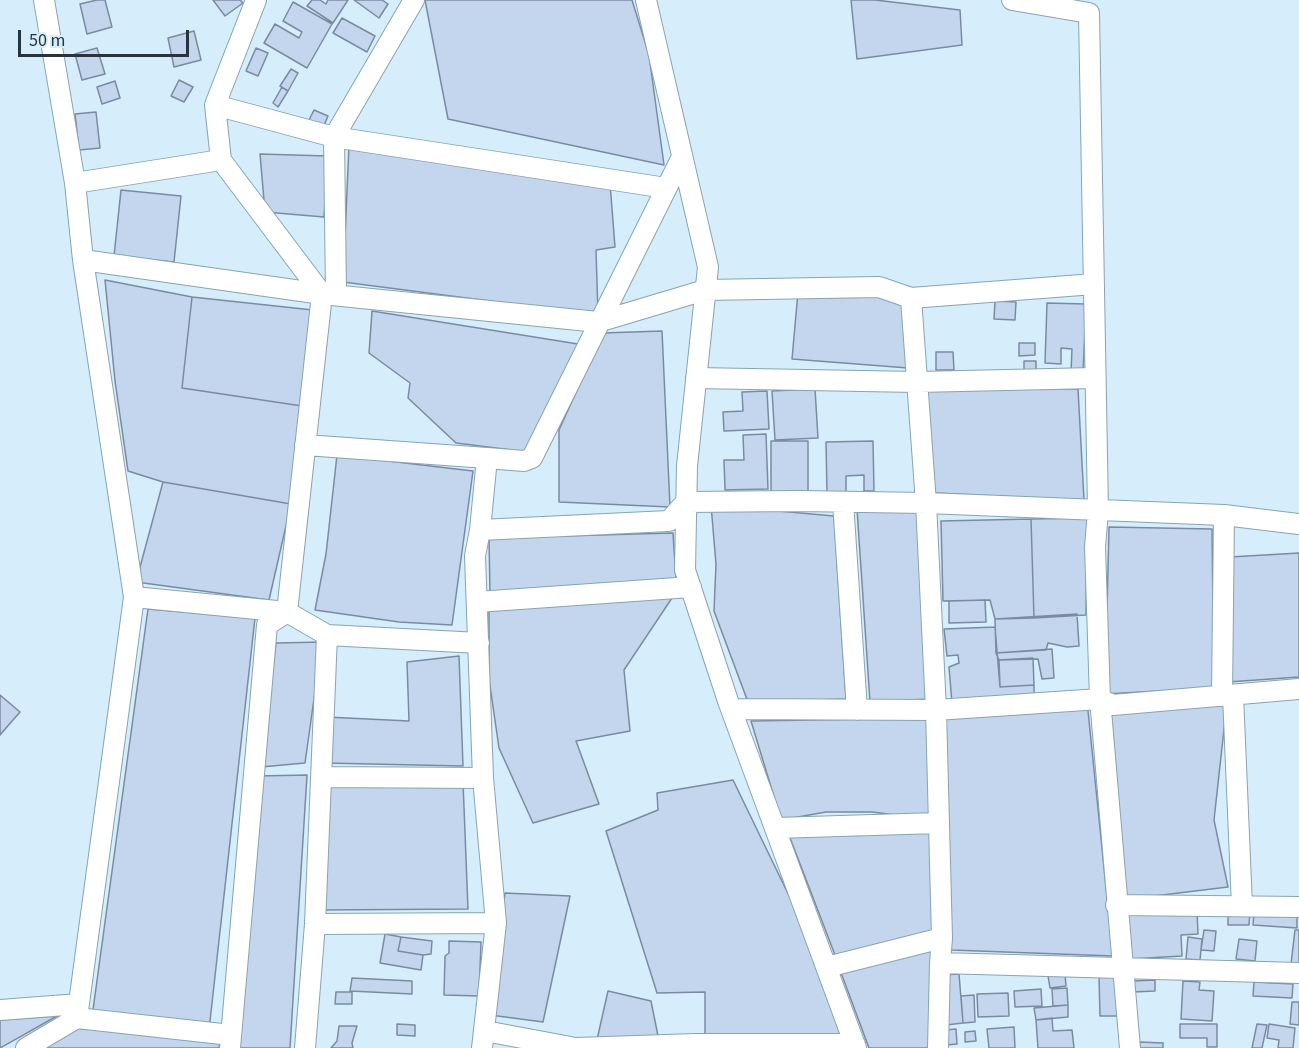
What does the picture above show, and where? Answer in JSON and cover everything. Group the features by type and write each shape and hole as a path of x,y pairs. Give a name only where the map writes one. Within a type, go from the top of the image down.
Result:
{"street":[{"path":"27,1048 78,1011 134,597 83,260 75,183 44,0"},
{"path":"256,0 215,105 221,160 329,294"},
{"path":"287,612 305,445 329,294 334,137 414,0"},
{"path":"487,458 480,530 475,556 483,778 496,922 483,1040 576,1048 856,1046 732,710 685,570 687,466 708,267 646,0"},
{"path":"1012,0 1089,7 1098,511 1095,547 1100,699 1130,1048"},
{"path":"215,105 334,137 666,188"},
{"path":"305,445 524,461 532,458 682,157"},
{"path":"75,183 221,160"},
{"path":"83,260 329,294 598,322 705,290 879,287 911,298 1094,284"},
{"path":"911,298 926,503 936,710 942,938 938,1048"},
{"path":"696,378 917,382 1095,378"},
{"path":"480,530 669,521 686,502 926,503 1224,515 1299,524"},
{"path":"843,502 857,710"},
{"path":"1224,515 1227,695 1242,906"},
{"path":"477,602 691,587"},
{"path":"134,597 287,612 327,635 479,643"},
{"path":"0,1010 78,1011 230,1042 267,625 287,612"},
{"path":"305,1048 315,924 327,635"},
{"path":"732,710 936,710 1100,699 1113,705 1299,690"},
{"path":"321,777 483,778"},
{"path":"775,828 938,823"},
{"path":"1116,905 1299,907"},
{"path":"315,924 496,922"},
{"path":"827,967 942,938"},
{"path":"940,963 1299,974"}],"building":[{"path":"105,0 112,27 87,34 80,4"},
{"path":"213,0 240,0 243,3 225,16"},
{"path":"312,0 320,0 326,4 328,0 348,0 333,23 307,6"},
{"path":"354,0 382,0 388,4 379,18"},
{"path":"425,0 632,0 649,55 664,165 448,119"},
{"path":"851,0 875,0 960,10 962,45 857,59"},
{"path":"293,2 332,24 307,68 264,43 275,24 299,38 302,32 283,21"},
{"path":"342,18 375,36 367,52 333,33"},
{"path":"194,31 201,60 174,67 168,38"},
{"path":"97,48 105,74 82,80 75,54"},
{"path":"256,48 268,53 258,76 246,71"},
{"path":"291,69 298,73 288,91 280,86"},
{"path":"179,80 193,87 184,102 171,96"},
{"path":"115,81 120,98 102,104 97,87"},
{"path":"282,87 288,91 278,107 273,103"},
{"path":"314,110 328,116 322,130 307,124"},
{"path":"96,112 100,148 79,150 75,114"},
{"path":"349,146 610,183 615,247 596,250 598,315 343,282"},
{"path":"260,154 328,156 324,217 265,212"},
{"path":"121,190 181,196 174,262 114,256"},
{"path":"105,280 192,297 182,388 302,406 291,504 163,482 128,471 115,381"},
{"path":"798,292 905,299 908,368 792,359"},
{"path":"192,297 313,310 302,406 182,388"},
{"path":"995,301 1016,302 1015,320 994,319"},
{"path":"1047,303 1086,304 1083,374 1071,373 1072,349 1061,348 1061,364 1045,363"},
{"path":"372,311 578,344 528,452 456,443 408,398 410,383 369,353"},
{"path":"662,331 670,507 559,502 559,430 603,333"},
{"path":"1019,343 1035,343 1035,355 1019,356"},
{"path":"936,352 953,352 954,370 936,370"},
{"path":"1024,361 1036,361 1036,371 1024,371"},
{"path":"921,387 1078,389 1084,500 934,493"},
{"path":"815,389 818,438 775,440 772,391"},
{"path":"767,391 769,429 724,431 723,412 743,411 742,392"},
{"path":"766,434 768,489 725,490 724,460 744,460 743,435"},
{"path":"771,441 808,441 808,492 771,492"},
{"path":"873,441 874,491 864,491 864,475 846,476 846,492 827,493 826,442"},
{"path":"337,455 473,471 452,625 399,622 315,610 326,554"},
{"path":"163,482 291,504 269,600 136,582"},
{"path":"711,505 834,516 846,699 748,702 714,611 716,564"},
{"path":"857,509 919,509 929,699 870,702"},
{"path":"1087,518 1086,615 1034,618 1031,519"},
{"path":"1031,519 1034,618 995,619 990,600 943,601 941,521"},
{"path":"1109,527 1212,529 1214,688 1105,694"},
{"path":"673,533 676,580 490,593 489,538"},
{"path":"1299,553 1299,677 1228,682 1230,557"},
{"path":"674,595 624,670 630,731 576,741 599,804 533,823 499,748 489,679 489,605"},
{"path":"985,600 986,622 949,623 949,601"},
{"path":"148,609 255,618 209,1030 92,1017"},
{"path":"1077,614 1079,646 1067,647 1048,643 1046,650 996,653 995,619"},
{"path":"995,627 1000,687 1034,685 1034,700 952,703 949,667 959,663 958,655 947,656 944,629"},
{"path":"322,642 305,763 261,767 276,643"},
{"path":"1052,649 1054,678 1042,679 1038,659 999,660 996,653"},
{"path":"459,656 463,766 324,763 326,717 409,721 407,662"},
{"path":"1033,658 1034,685 1000,687 999,660"},
{"path":"0,695 20,712 0,735"},
{"path":"1087,701 1113,956 951,950 944,718"},
{"path":"1227,702 1214,820 1228,887 1121,900 1102,711"},
{"path":"928,718 935,820 872,812 826,812 781,820 751,721"},
{"path":"307,775 290,1048 238,1048 257,776"},
{"path":"733,780 824,968 845,1037 705,1040 705,992 657,993 606,831 658,810 657,793"},
{"path":"463,782 468,909 322,910 330,784"},
{"path":"933,827 936,932 835,955 787,830"},
{"path":"505,893 570,896 543,1022 490,1015"},
{"path":"1197,911 1198,934 1181,935 1182,956 1130,959 1128,915"},
{"path":"1228,911 1250,912 1249,925 1228,925"},
{"path":"1254,911 1297,913 1297,928 1253,925"},
{"path":"1204,930 1216,931 1214,951 1201,950"},
{"path":"1295,930 1299,930 1299,965 1291,964"},
{"path":"385,934 401,937 398,951 423,955 421,970 380,963"},
{"path":"401,937 432,941 431,954 398,951"},
{"path":"1188,937 1202,939 1200,960 1186,959"},
{"path":"1239,939 1257,941 1255,961 1236,959"},
{"path":"449,941 481,942 479,996 444,995 445,956 449,953"},
{"path":"933,947 931,1048 869,1048 840,970"},
{"path":"959,974 963,1023 946,1025 943,975"},
{"path":"1065,974 1066,986 1050,988 1048,976"},
{"path":"1099,977 1116,977 1117,1016 1100,1016"},
{"path":"352,978 412,981 412,994 350,991"},
{"path":"1155,980 1155,991 1133,992 1133,981"},
{"path":"1183,981 1200,982 1199,990 1214,991 1212,1021 1181,1019"},
{"path":"1254,982 1293,984 1292,998 1253,996"},
{"path":"1067,988 1068,1005 1053,1006 1052,989"},
{"path":"1041,989 1042,1006 1015,1007 1014,991"},
{"path":"608,991 651,1001 658,1036 596,1044"},
{"path":"336,992 352,992 352,1004 335,1004"},
{"path":"1008,993 1009,1016 978,1017 977,994"},
{"path":"974,995 975,1022 963,1023 961,996"},
{"path":"1292,1002 1299,1002 1299,1025 1290,1024"},
{"path":"1068,1005 1068,1017 1036,1020 1034,1008"},
{"path":"57,1016 0,1048 0,1020"},
{"path":"1052,1018 1053,1031 1072,1030 1074,1048 1038,1048 1036,1020"},
{"path":"397,1024 415,1025 415,1036 397,1035"},
{"path":"1180,1024 1217,1024 1217,1047 1207,1047 1207,1038 1180,1038"},
{"path":"1257,1024 1267,1025 1262,1048 1252,1048"},
{"path":"1269,1024 1295,1028 1293,1048 1278,1048 1279,1040 1267,1038"},
{"path":"339,1026 357,1026 352,1043 353,1048 331,1048 337,1041"},
{"path":"67,1027 220,1042 219,1048 33,1048"},
{"path":"1014,1027 1015,1048 989,1048 987,1029"},
{"path":"956,1029 957,1044 946,1045 945,1030"},
{"path":"975,1031 976,1041 965,1042 965,1032"},
{"path":"1140,1042 1163,1043 1163,1048 1139,1048"}]}
